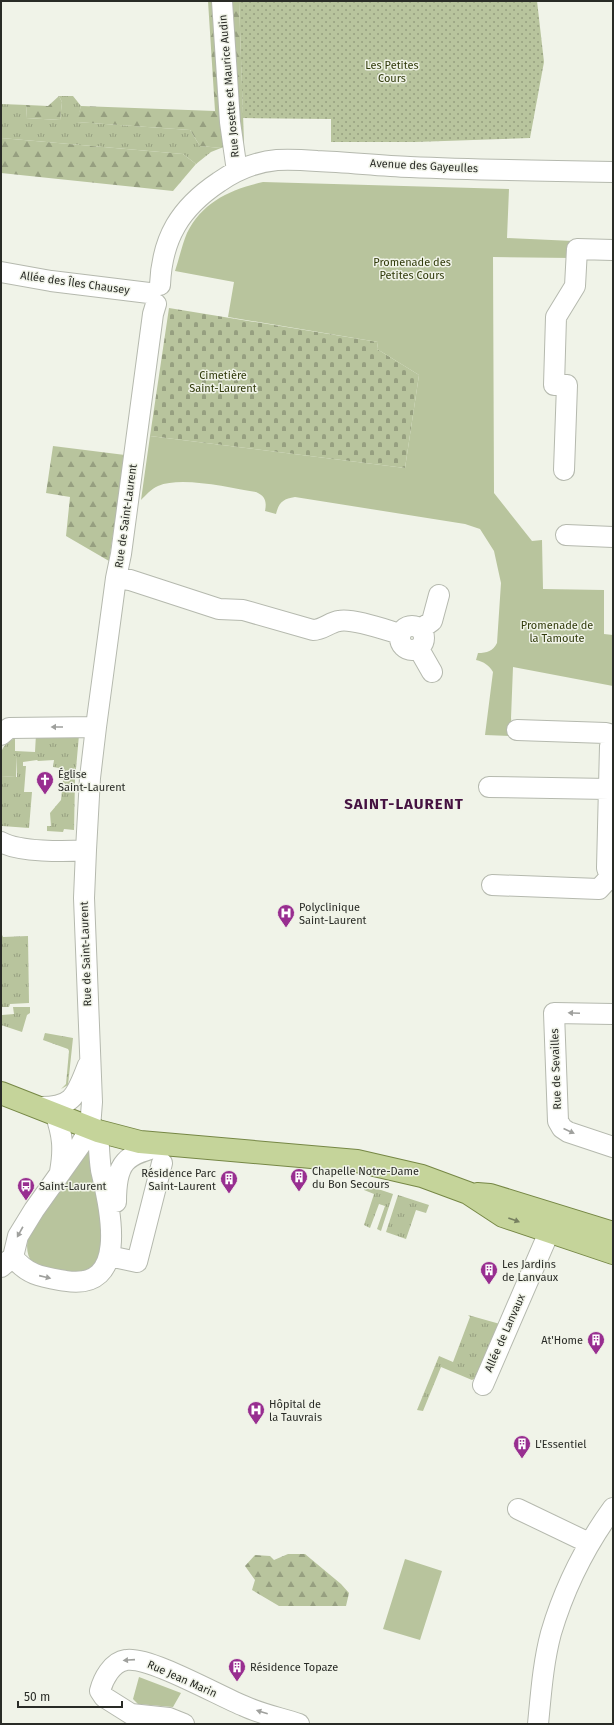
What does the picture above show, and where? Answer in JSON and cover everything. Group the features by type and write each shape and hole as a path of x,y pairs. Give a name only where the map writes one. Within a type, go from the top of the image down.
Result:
{"main road":[{"path":"1,1093 94,1129 140,1142 164,1154 357,1161 422,1176 468,1193 503,1216 613,1233"},
{"path":"553,1223 613,1253"}],"street":[{"name":"Rue Josette et Maurice Audin","path":"222,1 230,122 237,171"},
{"name":"Avenue des Gayeulles","path":"237,171 254,164 288,159 410,167 613,172"},
{"name":"Rue de Saint-Laurent","path":"105,1184 94,1129 92,1102 84,898 90,778 96,727 116,578 121,554 155,294 162,262 170,237 180,218 195,199 237,171"},
{"path":"564,470 567,385 554,385 556,317 575,286 577,249 613,250"},
{"name":"Allée des Îles Chausey","path":"1,272 58,282 155,294"},
{"path":"566,535 613,537"},
{"path":"116,578 130,580 219,609 243,610 313,630 318,630 338,621 348,621 400,634 403,628 409,625 416,626 420,638 420,651 432,672"},
{"path":"420,638 432,621 440,595"},
{"path":"1,735 9,728 96,727"},
{"path":"517,730 606,734 613,736"},
{"path":"492,885 599,889 612,878 607,868 610,746 613,743"},
{"path":"489,787 609,789"},
{"path":"1,842 11,847 72,851 86,850"},
{"name":"Rue de Sevailles","path":"613,1014 554,1013 558,1121 562,1128 568,1132 613,1147"},
{"name":"Rue de Saint-Laurent","path":"46,1110 59,1106 70,1100 78,1088 91,1057"},
{"path":"46,1110 60,1126 63,1146 60,1173"},
{"path":"94,1129 60,1173 18,1236 7,1262 21,1267 30,1273 59,1280 82,1282 91,1280 99,1275 105,1267 109,1256 114,1224 116,1185 120,1168 131,1156 145,1150 164,1154 137,1262 109,1256"},
{"path":"111,1236 105,1184 110,1163 114,1153 120,1148 140,1142"},
{"name":"Allée de Lanvaux","path":"482,1385 553,1223"},
{"path":"518,1508 589,1543"},
{"path":"538,1724 542,1679 551,1634 565,1596 589,1543 613,1508"},
{"path":"549,1724 555,1672 564,1630 574,1597 593,1557 613,1524"},
{"name":"Rue Jean Marin","path":"184,1724 175,1719 130,1714 104,1697 100,1691 102,1684 112,1667 123,1660 131,1659 141,1661 175,1674 245,1707 299,1724"}],"green space":[{"path":"208,1 239,1 244,142 221,148 200,146 190,130 76,122 81,106 215,111"},
{"name":"Les Petites Cours","path":"239,1 537,1 544,62 530,138 415,142 331,142 331,119 243,118"},
{"path":"59,96 73,96 81,106 77,122 190,130 200,146 221,148 211,152 196,164 183,154 1,138 1,104 27,105 26,118 60,120 62,102"},
{"path":"59,96 62,102 60,120 26,118 27,105 48,106"},
{"path":"1,138 183,154 196,164 173,191 1,173"},
{"name":"Promenade des Petites Cours","path":"263,182 509,189 507,238 573,241 572,258 493,257 494,493 532,541 542,540 543,589 604,590 604,634 613,635 613,686 513,667 511,718 513,736 485,735 493,672 486,664 476,660 478,653 489,651 494,648 497,643 501,583 494,551 480,529 465,524 295,497 282,502 276,514 265,511 265,499 256,492 192,482 168,483 158,486 151,490 141,500 150,436 405,468 419,375 377,349 378,342 228,317 234,282 175,271 187,233 193,222 201,213 209,205 229,193"},
{"name":"Cimetière Saint-Laurent","path":"169,308 378,342 377,349 419,375 405,468 150,436"},
{"path":"53,446 125,455 109,561 66,536 70,497 46,493"},
{"path":"36,734 79,735 75,780 74,830 64,829 63,832 47,831 47,826 51,826 50,813 61,800 63,780 58,779 59,768 53,767 54,760 23,762 23,766 26,766 24,792 32,792 29,828 2,826 1,776 17,777 17,756 1,756 3,747 15,738 15,751 35,752"},
{"path":"1,756 17,756 16,777 1,776"},
{"path":"1,933 3,937 28,936 29,1003 10,1004 9,1007 1,1007"},
{"path":"1,1007 2,1015 14,1014 13,1007 30,1007 30,1013 27,1015 22,1032 1,1025"},
{"path":"45,1033 73,1038 68,1085 61,1089 66,1084 69,1051 68,1049 43,1040"},
{"path":"85,1148 95,1150 102,1249 95,1269 78,1275 33,1264 29,1257 27,1242 29,1234"},
{"path":"366,1185 393,1194 381,1231 377,1229 385,1206 379,1204 370,1228 364,1225 374,1194 364,1190"},
{"path":"398,1195 429,1205 426,1213 416,1210 406,1239 386,1232"},
{"path":"468,1315 500,1324 477,1377 472,1380 441,1367 423,1411 417,1410 439,1356 453,1362 470,1317"},
{"path":"288,1554 305,1554 341,1584 349,1593 346,1606 279,1606 252,1590 255,1580 245,1566 255,1555 270,1556 274,1560"},
{"path":"405,1559 442,1571 420,1640 383,1629"},
{"path":"139,1677 181,1693 173,1707 138,1704 133,1699"}],"place":[{"name":"Église Saint-Laurent","path":"45,795"},
{"name":"Polyclinique Saint-Laurent","path":"286,928"},
{"name":"Chapelle Notre-Dame du Bon Secours","path":"299,1192"},
{"name":"Résidence Parc Saint-Laurent","path":"229,1194"},
{"name":"Saint-Laurent","path":"26,1201"},
{"name":"Les Jardins de Lanvaux","path":"489,1285"},
{"name":"At'Home","path":"596,1355"},
{"name":"Hôpital de la Tauvrais","path":"256,1425"},
{"name":"L'Essentiel","path":"522,1459"},
{"name":"Résidence Topaze","path":"237,1682"}],"district":[{"name":"SAINT-LAURENT","path":"404,804"}],"park label":[{"name":"Promenade de la Tamoute","path":"557,631"}]}
